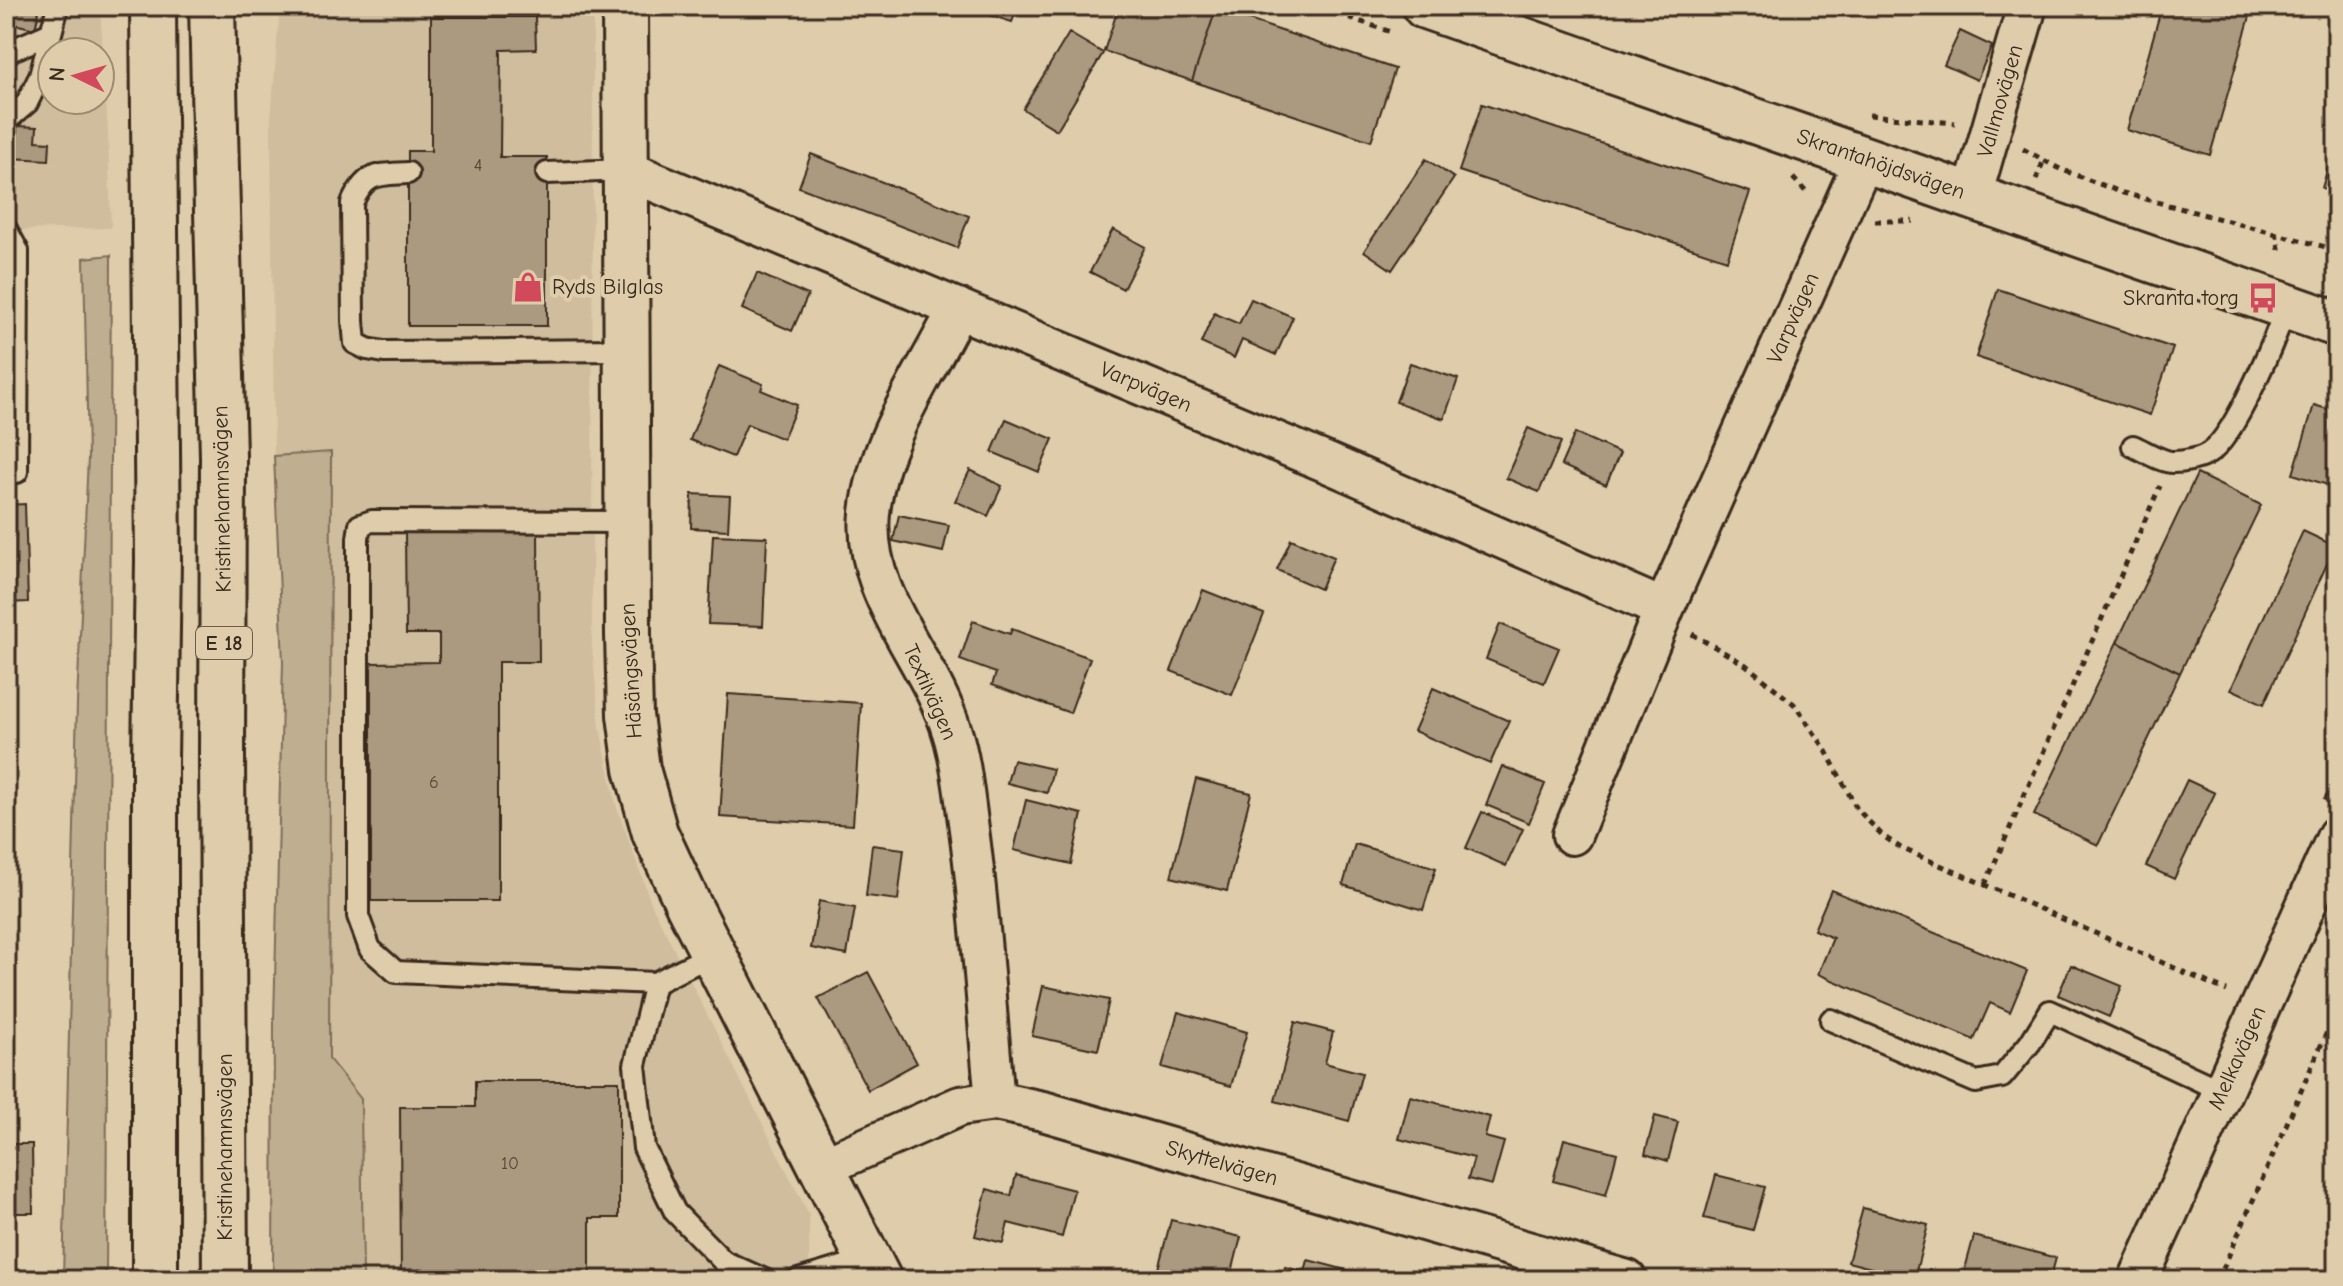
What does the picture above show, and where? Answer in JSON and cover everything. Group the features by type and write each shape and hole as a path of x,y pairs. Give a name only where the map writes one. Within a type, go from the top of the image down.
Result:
{"main road":[{"path":"153,6 158,544 155,1280"},
{"name":"Kristinehamnsvägen","path":"212,6 223,457 225,1280"},
{"name":"Häsängsvägen","path":"625,6 630,715 637,769 655,833 874,1270"},
{"name":"Skrantahöjdsvägen","path":"1425,6 2337,324"}],"street":[{"name":"Vallmovägen","path":"1972,196 2027,6"},
{"name":"Varpvägen","path":"1572,835 1664,609 1864,159"},
{"name":"Varpvägen","path":"626,170 1330,464 1664,609"},
{"name":"Textilvägen","path":"958,308 898,420 879,466 870,515 871,560 890,609 923,665 952,732 976,878 995,1101"},
{"name":"Melkavägen","path":"2138,1280 2334,850"},
{"name":"Skyttelvägen","path":"822,1167 960,1106 995,1101 1043,1111 1627,1280"}],"lane":[{"path":"6,121 27,103 40,76 58,6"},
{"path":"6,55 51,33"},
{"path":"547,173 626,170"},
{"path":"408,173 372,176 359,186 352,203 355,343 384,352 626,350"},
{"path":"6,229 18,251 17,472"},
{"path":"2133,446 2170,462 2191,460 2211,453 2235,422 2286,306"},
{"path":"627,522 372,521 360,525 358,916 370,949 396,972 655,983 713,954"},
{"path":"655,983 635,1065 644,1148 675,1212 723,1261 765,1280"},
{"path":"1831,1020 1976,1082 2002,1077 2030,1043 2050,1011 2222,1091"},
{"path":"798,1280 874,1270"}],"path":[{"path":"1859,113 1965,124 2012,142 2060,169 2123,193 2337,250"},
{"path":"2276,232 2280,254"},
{"path":"1985,885 2170,462"},
{"path":"1664,609 1691,633 1746,665 1794,704 1824,747 1857,809 1883,836 1901,848 2228,991"},
{"path":"2218,1280 2337,1009"}],"shaded area":[{"path":"6,6 100,6 102,36 36,36 36,116 107,116 111,228 6,230"},
{"path":"280,6 593,6 592,647 600,728 616,805 653,908 809,1215 809,1280 363,1280 361,1099 329,1059 331,453 274,456 271,120"},
{"path":"111,255 106,1280 63,1280 77,703 88,457 84,258"},
{"path":"331,452 329,1059 361,1099 363,1280 273,1280 274,1020 283,662 274,456"}],"building":[{"path":"6,6 40,6 35,29 6,22"},
{"path":"961,6 1018,6 1012,22"},
{"path":"1119,6 1208,6 1216,9 1192,81 1104,51"},
{"path":"2162,6 2253,6 2210,155 2127,130"},
{"path":"1216,9 1395,69 1371,141 1192,81"},
{"path":"431,17 535,17 536,49 501,50 500,157 547,157 547,326 408,326 408,151 431,151"},
{"path":"1960,31 1992,46 1977,80 1944,65"},
{"path":"1069,33 1103,53 1057,130 1023,109"},
{"path":"1482,104 1750,192 1727,260 1459,171"},
{"path":"17,126 37,127 36,141 50,142 49,160 9,158 10,140 16,141"},
{"path":"2337,136 2337,192 2322,188"},
{"path":"811,154 969,216 957,248 799,187"},
{"path":"1426,159 1454,178 1392,270 1364,251"},
{"path":"1113,229 1145,247 1123,289 1090,272"},
{"path":"757,273 808,295 792,331 742,309"},
{"path":"1998,289 2173,348 2150,415 1976,357"},
{"path":"1251,299 1293,317 1276,355 1242,340 1234,358 1201,343 1214,313 1239,324"},
{"path":"1410,363 1458,379 1444,419 1396,402"},
{"path":"719,366 763,384 761,390 797,405 783,439 747,424 733,457 690,440"},
{"path":"2314,405 2337,412 2337,488 2293,474"},
{"path":"1006,419 1053,439 1039,472 992,452"},
{"path":"1528,428 1561,442 1539,492 1506,478"},
{"path":"1575,433 1620,453 1606,485 1561,465"},
{"path":"970,470 1002,486 988,516 955,501"},
{"path":"2197,474 2261,505 2180,673 2117,642"},
{"path":"692,494 730,496 728,530 691,528"},
{"path":"25,504 28,602 6,603 6,505"},
{"path":"899,515 949,525 943,552 893,541"},
{"path":"2303,531 2335,546 2264,704 2231,689"},
{"path":"405,533 538,533 539,662 498,662 498,901 371,901 371,663 439,662 439,634 406,634"},
{"path":"713,535 767,537 763,626 708,624"},
{"path":"1291,539 1334,557 1320,589 1277,570"},
{"path":"1203,590 1264,614 1232,695 1171,671"},
{"path":"973,621 1010,634 1012,629 1090,658 1070,713 992,685 996,673 960,660"},
{"path":"1500,624 1559,648 1544,683 1486,659"},
{"path":"2117,642 2180,673 2098,845 2034,815"},
{"path":"1433,688 1509,721 1490,764 1414,731"},
{"path":"728,694 861,703 853,825 720,817"},
{"path":"1013,760 1053,769 1047,793 1007,783"},
{"path":"1502,766 1545,784 1529,823 1486,805"},
{"path":"1196,779 1251,793 1227,891 1171,877"},
{"path":"2187,780 2215,793 2174,879 2146,866"},
{"path":"1026,800 1082,814 1071,864 1014,850"},
{"path":"1482,812 1523,829 1506,866 1466,848"},
{"path":"1355,844 1436,868 1423,910 1343,885"},
{"path":"872,845 904,849 898,900 866,896"},
{"path":"1831,890 2027,971 2010,1012 1990,1003 1974,1040 1818,974 1833,938 1814,930"},
{"path":"819,901 855,908 847,955 811,948"},
{"path":"2071,965 2122,986 2109,1017 2058,995"},
{"path":"868,972 917,1063 868,1090 818,998"},
{"path":"1043,986 1109,1000 1098,1050 1032,1036"},
{"path":"1178,1012 1247,1032 1231,1086 1162,1067"},
{"path":"1295,1022 1333,1032 1325,1063 1362,1073 1349,1121 1275,1101"},
{"path":"475,1081 619,1081 619,1218 590,1218 590,1280 401,1280 400,1107 475,1107"},
{"path":"1410,1096 1490,1117 1485,1137 1504,1142 1492,1185 1468,1179 1474,1158 1399,1139"},
{"path":"1655,1116 1678,1122 1668,1161 1645,1154"},
{"path":"1564,1139 1617,1153 1606,1195 1553,1181"},
{"path":"6,1144 32,1144 33,1213 6,1213"},
{"path":"1016,1175 1074,1190 1062,1237 1008,1223 1003,1243 975,1236 987,1189 1011,1196"},
{"path":"1716,1175 1765,1187 1753,1230 1704,1218"},
{"path":"1863,1208 1928,1225 1914,1279 1848,1262"},
{"path":"1171,1220 1241,1237 1230,1280 1190,1274 1188,1280 1155,1280"},
{"path":"1974,1236 2056,1258 2050,1280 1962,1280"},
{"path":"1308,1260 1377,1280 1282,1280 1285,1267 1305,1272"}],"place":[{"name":"Ryds Bilglas","path":"528,287"},
{"name":"Skranta torg","path":"2263,298"}]}
